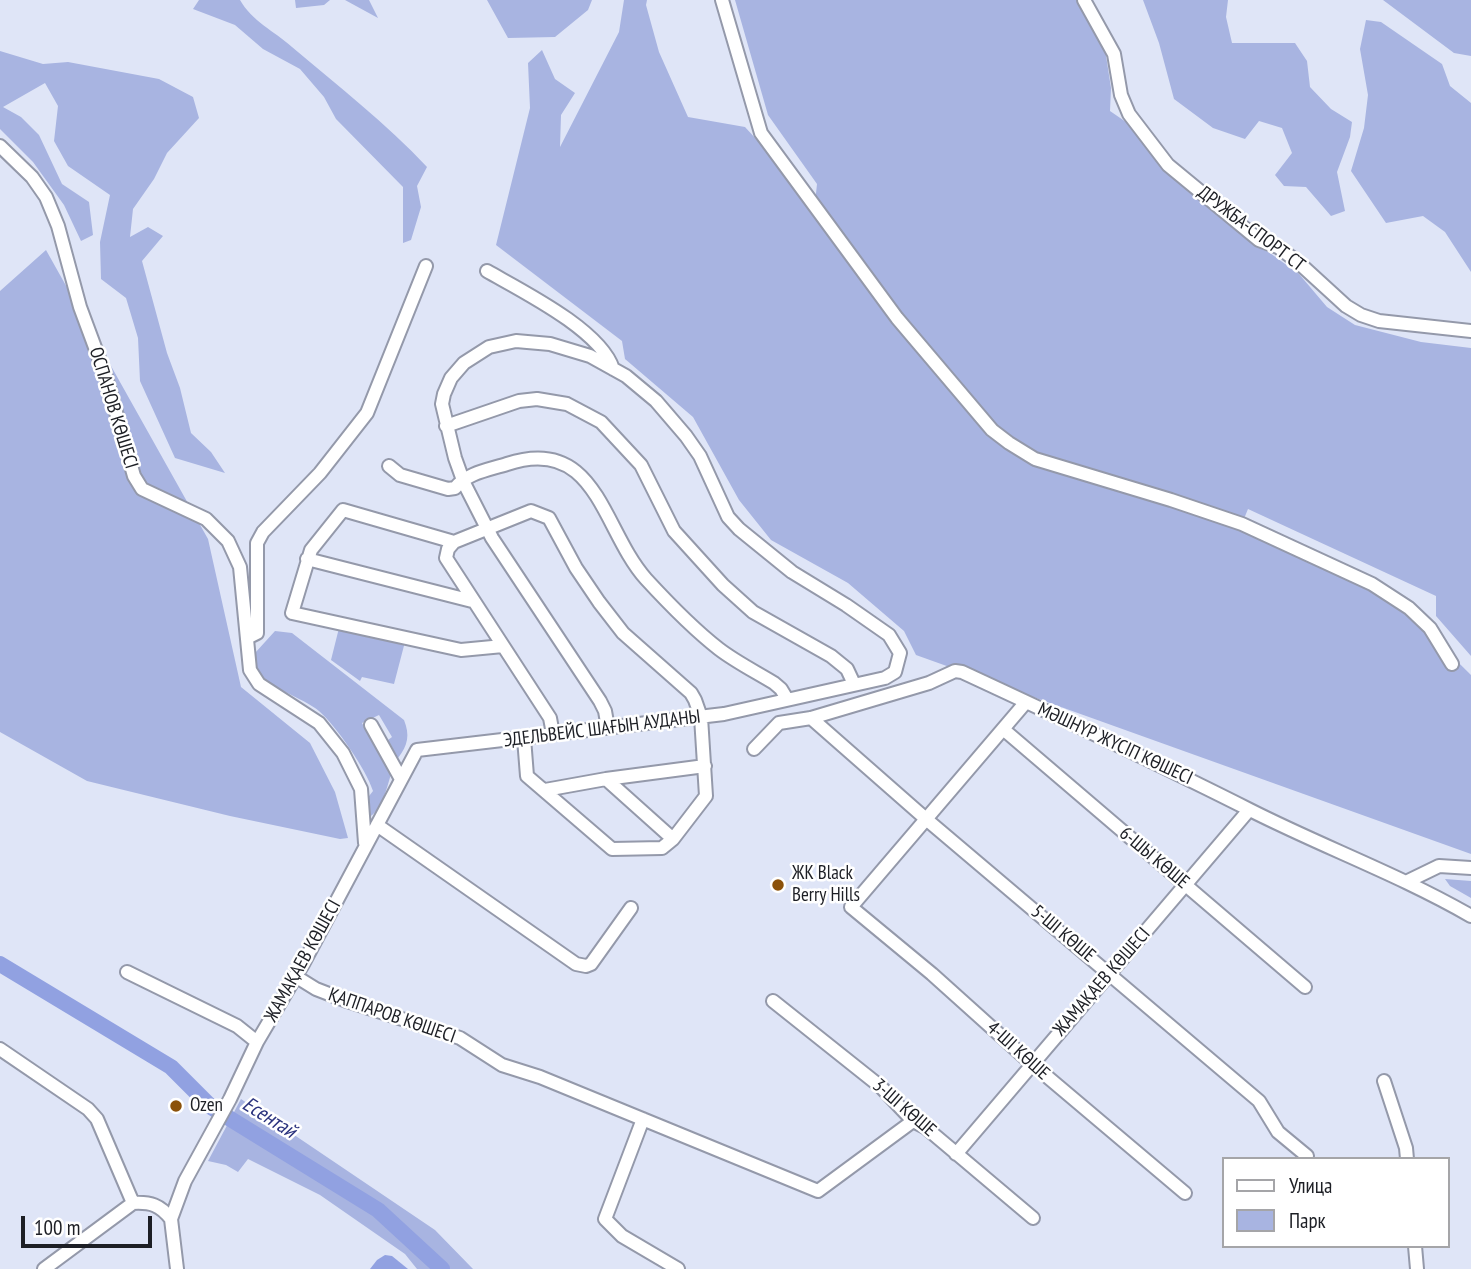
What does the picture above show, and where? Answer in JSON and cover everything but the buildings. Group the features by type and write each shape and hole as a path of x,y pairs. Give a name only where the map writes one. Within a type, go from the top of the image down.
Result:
{"street":[{"path":"722,0 761,133 897,318 992,429 1035,459 1242,524 1372,584 1409,608 1430,628 1452,664"},
{"name":"ДРУЖБА-СПОРТ СТ","path":"1084,0 1112,48 1121,95 1129,114 1168,165 1259,240 1278,247 1299,262 1346,306 1361,315 1379,321 1471,331"},
{"name":"ОСПАНОВ КӨШЕСІ","path":"0,146 39,187 58,226 80,307 107,377 134,476 142,489 206,519 228,541 240,567 250,670 258,684 319,723 343,753 361,789 365,843"},
{"path":"247,638 257,633 257,543 263,532 320,473 367,413 426,266"},
{"path":"487,271 548,305 578,327 609,356 613,369"},
{"path":"608,728 600,701 487,529 462,479 442,404 451,378 464,363 489,347 516,341 551,344 590,356 613,369"},
{"name":"ЭДЕЛЬВЕЙС ШАҒЫН АУДАНЫ","path":"377,825 417,750 724,714 885,678 895,672 900,653 889,635 792,572 739,529 728,517 700,456 687,436 656,401 613,369"},
{"path":"446,426 519,401 537,399 567,404 601,422 641,465 674,531 723,585 753,612 831,656 847,669 854,684"},
{"path":"389,466 400,475 448,489 455,488 462,479 522,459 533,458 564,464 577,472 596,493 626,551 643,575 669,603 694,629 722,651 774,683 787,699"},
{"path":"503,646 461,650 292,613 311,550 342,510 454,542 531,511 549,518 576,568 623,633 691,693 701,717 706,796 673,839 662,848 612,849 527,776 524,738"},
{"path":"431,536 550,718 553,734"},
{"path":"446,558 454,542"},
{"path":"307,559 472,601"},
{"name":"МӘШHҮР ЖҮСІП КӨШЕСІ","path":"754,748 779,723 811,718 929,683 955,671 1132,750 1249,810 1406,882 1471,916"},
{"path":"926,819 1026,702"},
{"name":"5-ШІ КӨШЕ","path":"811,718 1259,1101 1278,1132 1307,1156"},
{"path":"371,725 401,779"},
{"name":"6-ШЫ КӨШЕ","path":"1003,729 1305,986"},
{"path":"545,790 705,766"},
{"path":"606,779 673,839"},
{"name":"ЖАМАҚАЕВ КӨШЕСІ","path":"956,1154 1249,810"},
{"name":"4-ШІ КӨШЕ","path":"926,819 851,907 1185,1193"},
{"path":"377,825 576,964 591,964 631,908"},
{"name":"ЖАМАҚАЕВ КӨШЕСІ","path":"172,1219 185,1181 215,1129 257,1042 377,825"},
{"path":"1406,882 1439,866 1471,868"},
{"path":"127,972 237,1026 257,1042"},
{"name":"ҚАППАРОВ КӨШЕСІ","path":"295,976 316,989 347,1001 460,1038 502,1065 540,1077 818,1191 913,1121"},
{"name":"3-ШІ КӨШЕ","path":"773,1001 881,1087 913,1121 925,1127 1033,1218"},
{"path":"0,1049 97,1119 133,1203"},
{"path":"1384,1081 1407,1157"},
{"path":"643,1119 605,1219 622,1236 678,1269"},
{"path":"44,1269 133,1203 148,1202 161,1207 172,1219 177,1269"},
{"path":"1415,1248 1417,1269"}],"green space":[{"path":"199,0 240,0 257,20 361,105 427,167 417,186 421,207 411,240 403,243 403,187 336,119 324,97 300,69 263,49 235,25 193,9"},
{"path":"295,0 330,0 324,5 296,8"},
{"path":"345,0 369,0 378,18"},
{"path":"487,0 592,0 588,10 555,37 508,38"},
{"path":"624,0 647,0 659,52 688,117 745,127 815,203 817,184 768,115 735,0 1078,0 1104,43 1111,88 1110,111 1126,122 1153,153 1238,230 1299,274 1327,307 1355,325 1421,342 1471,348 1471,656 1436,616 1436,596 1248,509 1241,526 1392,597 1471,675 1471,854 916,655 904,631 848,583 771,540 739,500 693,417 625,359 622,341 496,245 530,108 528,63 542,50 555,79 575,93 561,115 560,147 619,32"},
{"path":"1143,0 1228,0 1226,17 1232,43 1295,43 1307,61 1310,87 1331,109 1352,122 1350,137 1337,172 1345,211 1331,216 1306,187 1284,186 1275,175 1292,153 1282,128 1259,121 1245,139 1213,128 1174,99 1159,43"},
{"path":"1383,0 1471,0 1471,56 1454,53"},
{"path":"1366,20 1381,22 1442,64 1450,86 1471,103 1471,272 1445,232 1423,216 1386,223 1351,171 1364,128 1368,95 1360,49"},
{"path":"0,51 43,64 68,62 159,79 193,97 199,118 167,153 154,179 133,209 130,237 148,227 163,236 142,261 191,433 211,452 225,473 175,458 140,381 138,338 126,298 101,279 100,242 110,195 68,166 54,141 58,106 45,83 3,107 21,117 39,135 62,184 89,202 93,235 81,241 64,205 33,162 0,129"},
{"path":"46,250 208,539 241,687 310,743 335,792 348,838 340,839 230,816 87,781 0,732 0,291"},
{"path":"340,624 406,638 394,684 362,677 360,681 331,660"},
{"path":"275,631 292,633 404,720 407,740 398,758 388,740 392,737 379,715 362,723 374,746 379,744 392,771 381,804 368,818 366,800 373,791 364,771 342,737 319,711 267,681 256,669 255,653"},
{"path":"1445,879 1471,881 1471,898 1450,886"},
{"path":"241,1099 435,1230 473,1269 417,1269 405,1254 320,1195 248,1159 238,1172 226,1165 208,1161"}],"shaded area":[{"path":"385,1255 392,1256 408,1269 370,1269"}],"waterway":[{"name":"Есентай","path":"0,964 171,1067 211,1107 378,1210 442,1269"}],"place":[{"name":"ЖК Black Berry Hills","path":"778,885"},
{"name":"Ozen","path":"176,1106"}]}
